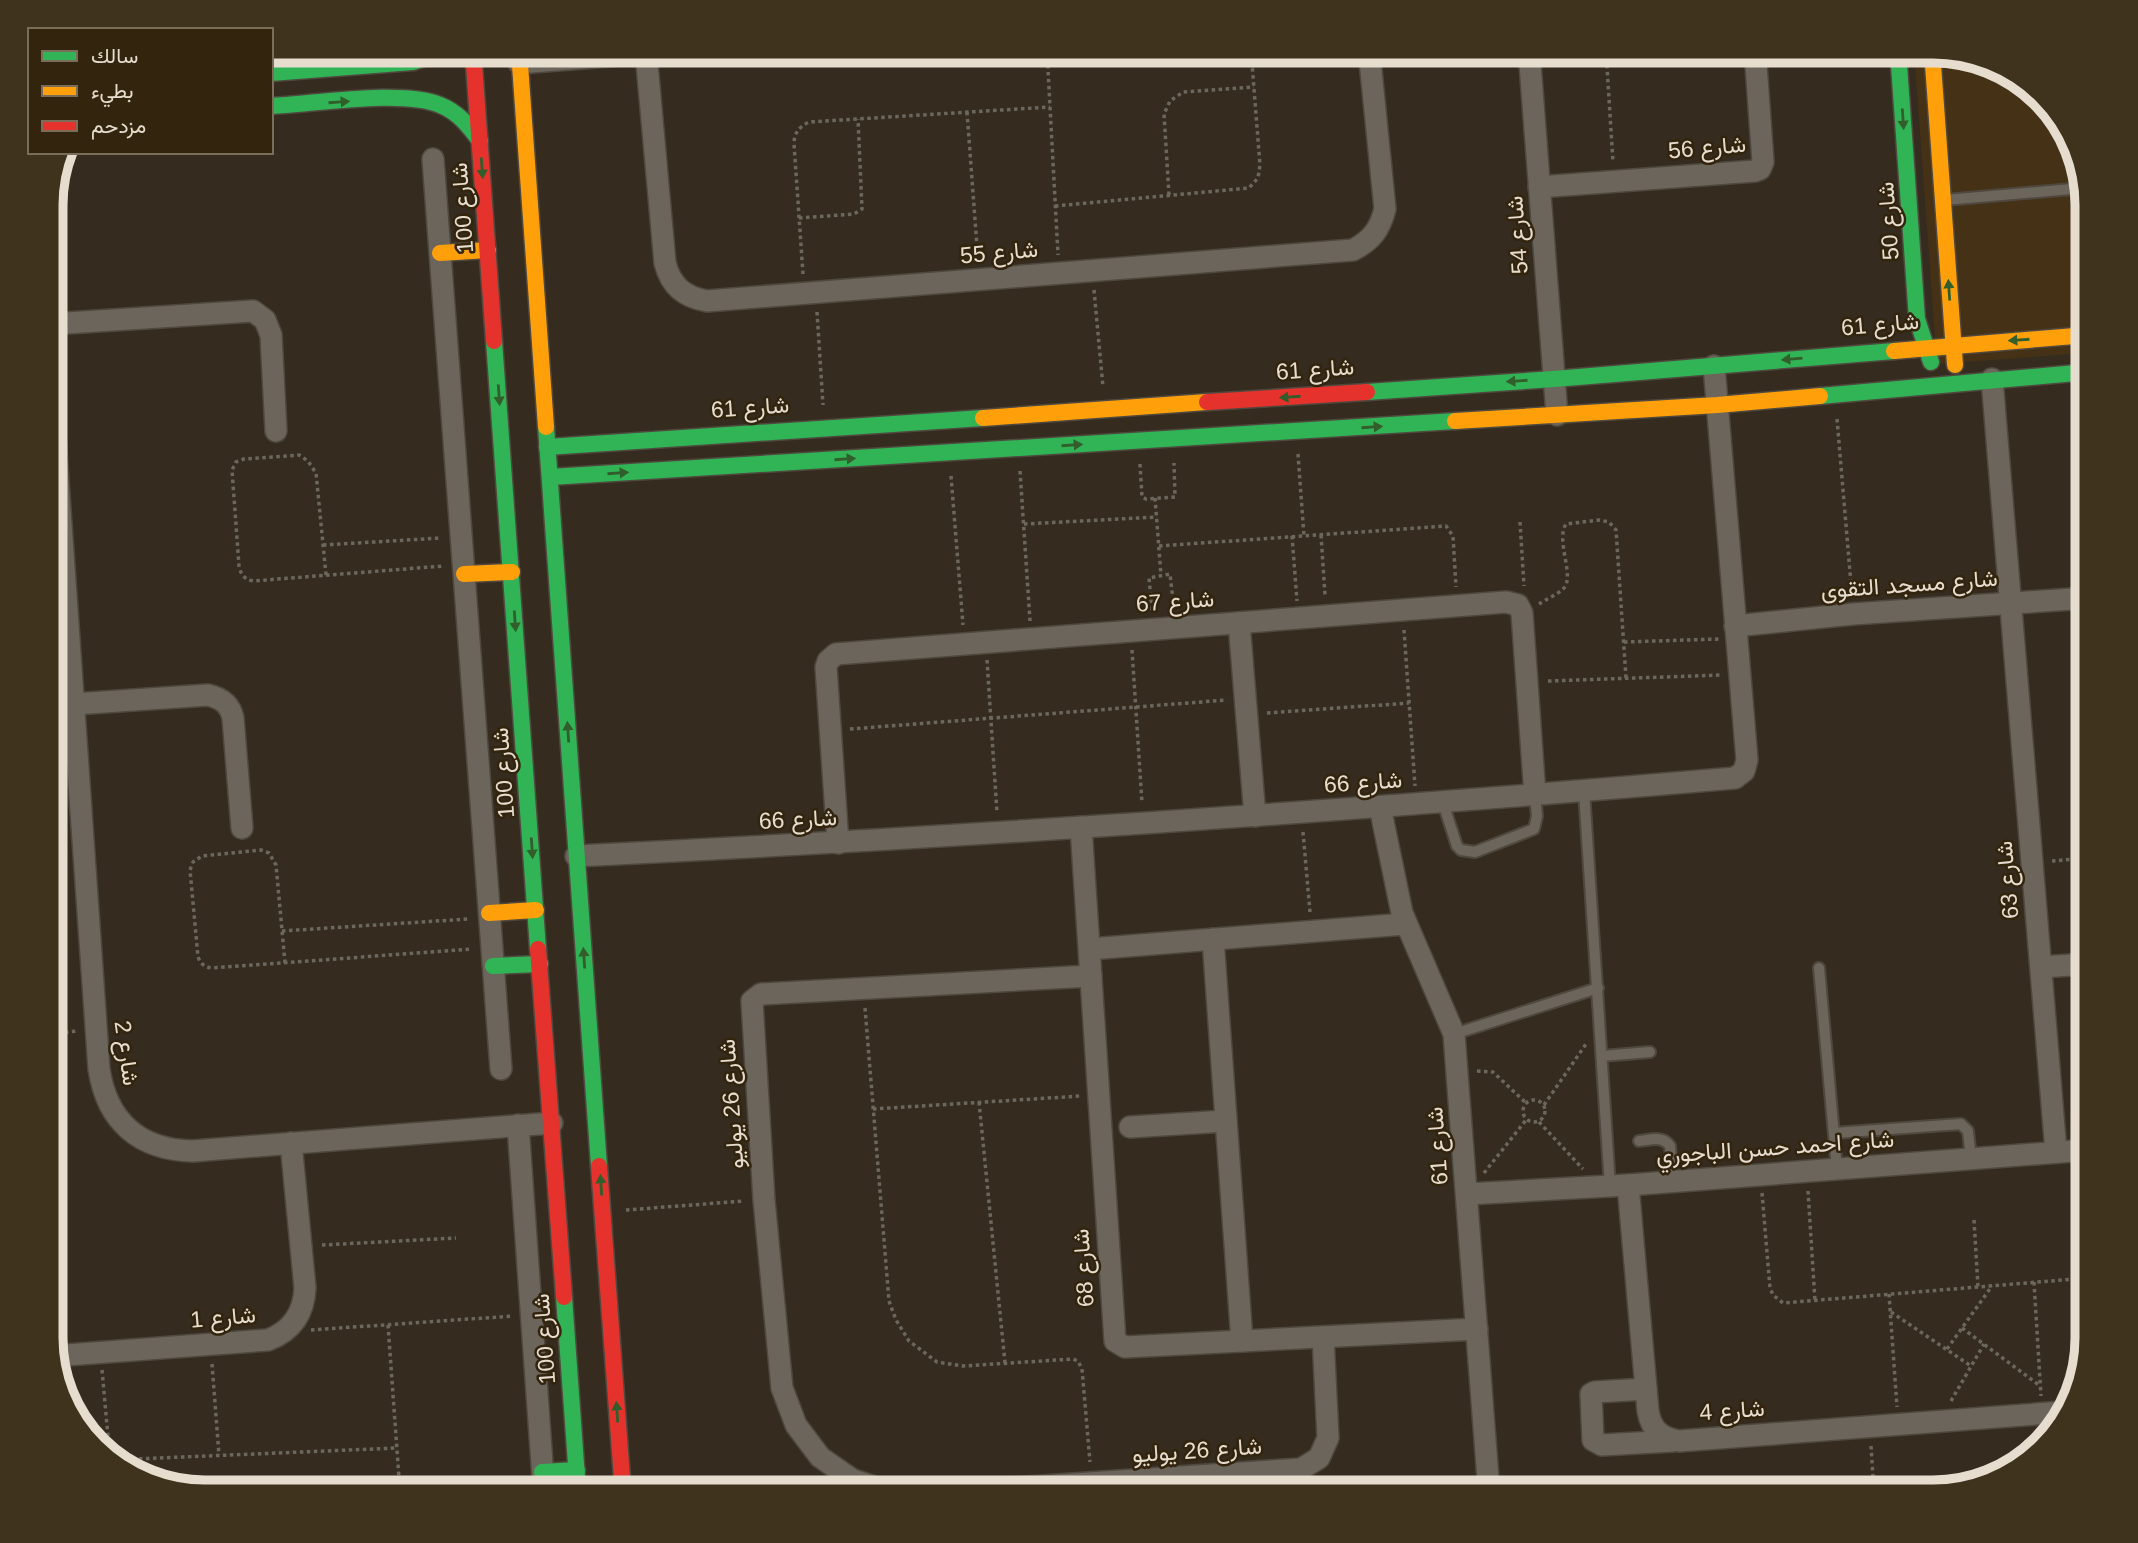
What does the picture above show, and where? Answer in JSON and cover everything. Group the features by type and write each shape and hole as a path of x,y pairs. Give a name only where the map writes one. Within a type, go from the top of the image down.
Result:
{"street":[{"path":"273,106 403,80 422,63"},
{"name":"شارع 100","path":"474,63 512,572 524,666 536,910 575,1373 577,1480"},
{"path":"519,63 550,477 557,664 576,856 603,1212 608,1372 627,1480"},
{"name":"شارع 55","path":"647,63 668,275 684,294 707,301 1353,250 1365,244 1375,234 1382,223 1385,209 1369,63"},
{"name":"شارع 54","path":"1530,63 1557,415"},
{"name":"شارع 56","path":"1539,187 1760,169 1763,162 1756,63"},
{"name":"شارع 50","path":"1899,63 1917,319 1926,347 1948,383"},
{"path":"1933,63 1953,345 1948,383"},
{"path":"273,73 403,80 418,98 443,106 464,120 480,141"},
{"path":"433,159 500,1069"},
{"path":"440,253 488,250"},
{"path":"63,323 253,312 265,320 271,335 276,431"},
{"name":"شارع 61","path":"547,447 1554,379 2075,336"},
{"name":"شارع 66","path":"576,856 838,843 1301,813 1735,778 1740,775 1747,760 1714,366"},
{"path":"550,477 1717,405 2075,373"},
{"name":"شارع 63","path":"1992,379 2056,1152"},
{"name":"شارع 2","path":"63,562 99,1069 107,1100 124,1125 148,1143 163,1148 193,1151 552,1123"},
{"path":"463,570 512,572"},
{"name":"شارع مسجد التقوى","path":"1736,632 1853,614 2075,599"},
{"name":"شارع 67","path":"838,843 826,667 831,657 841,653 1457,606 1519,608"},
{"path":"1519,608 1528,682 1535,795"},
{"path":"1239,623 1255,816"},
{"path":"74,704 208,695 223,701 229,706 233,718 242,828"},
{"name":"شارع 61","path":"1380,807 1405,924 1454,1034 1488,1480"},
{"name":"شارع 68","path":"1080,827 1115,1341 1125,1347 1477,1329"},
{"path":"489,915 536,910"},
{"path":"1090,949 1405,924"},
{"path":"1213,939 1242,1341"},
{"path":"492,957 540,964"},
{"path":"2041,967 2075,965"},
{"name":"شارع 26 يوليو","path":"855,1480 836,1469 807,1442 788,1407 782,1388 764,1200 752,1001 761,994 1091,976"},
{"path":"1130,1128 1226,1121"},
{"path":"518,1125 543,1480"},
{"name":"شارع 1","path":"64,1355 268,1339 285,1332 297,1318 304,1299 291,1143"},
{"name":"شارع احمد حسن الباجوري","path":"1467,1194 1613,1186 2075,1151"},
{"name":"شارع 4","path":"1613,1186 1649,1420 1654,1429 1669,1439 1679,1441 2052,1412"},
{"name":"شارع 26 يوليو","path":"1136,1480 1301,1469 1311,1465 1319,1458 1328,1438 1323,1337"},
{"path":"1646,1389 1591,1394 1589,1398 1593,1440 1602,1445 1679,1441"},
{"path":"549,1480 577,1470"}],"lane":[{"path":"1943,200 2074,190"},
{"path":"1584,791 1613,1186"},
{"path":"1443,803 1457,846 1461,850 1475,852 1534,829 1537,816 1535,795"},
{"path":"1819,968 1837,1169"},
{"path":"1454,1034 1598,988"},
{"path":"1602,1056 1650,1052"},
{"path":"1834,1133 1961,1124 1968,1131 1971,1159"},
{"path":"1639,1141 1663,1139 1667,1142 1670,1146 1673,1181"}],"path":[{"path":"1047,63 1059,273"},
{"path":"1055,206 1249,188 1258,178 1260,165 1252,63"},
{"path":"1606,63 1614,181"},
{"path":"1169,195 1164,114 1170,100 1182,92 1254,87"},
{"path":"825,428 799,218 794,145 797,131 808,122 1050,107"},
{"path":"967,112 979,279"},
{"path":"799,218 854,214 862,209 858,119"},
{"path":"1092,271 1105,409"},
{"path":"1835,393 1853,614"},
{"path":"1297,431 1304,536"},
{"path":"1139,441 1144,499 1176,496 1172,439"},
{"path":"1019,448 1031,638"},
{"path":"949,453 975,643 991,719 998,832"},
{"path":"326,575 316,473 308,461 299,455 244,458 236,462 232,470 239,566 243,576 253,581 326,575 463,570"},
{"path":"1155,498 1161,575"},
{"path":"1024,524 1157,517"},
{"path":"1519,608 1566,587 1563,532 1566,524 1604,520 1609,522 1616,530 1626,678"},
{"path":"1519,608 1525,580 1520,522"},
{"path":"1159,546 1446,526 1453,536 1457,606"},
{"path":"1321,535 1326,616"},
{"path":"1292,536 1298,618"},
{"path":"323,545 461,537"},
{"path":"1154,629 1149,578 1171,574 1176,627"},
{"path":"1403,610 1416,805"},
{"path":"1130,631 1143,823"},
{"path":"1624,642 1736,632"},
{"path":"1528,682 1739,675"},
{"path":"831,731 1136,707 1410,703"},
{"path":"1301,813 1312,931"},
{"path":"285,963 276,865 270,853 261,850 202,856 193,862 190,870 200,962 212,968 285,963 492,957"},
{"path":"2032,863 2075,859"},
{"path":"282,931 489,915"},
{"path":"864,989 889,1301 896,1320 909,1341 937,1362 962,1366 1073,1359 1080,1363 1091,1480"},
{"path":"1544,1105 1535,1100 1526,1103 1522,1111 1526,1120 1539,1122 1545,1114 1544,1105 1600,1023"},
{"path":"63,1033 96,1029"},
{"path":"1458,1075 1476,1071 1493,1072 1526,1103"},
{"path":"873,1109 1099,1095"},
{"path":"979,1102 1005,1363"},
{"path":"1467,1194 1526,1120"},
{"path":"1539,1122 1613,1186"},
{"path":"1807,1172 1815,1301"},
{"path":"1760,1175 1770,1289 1783,1303 2075,1279"},
{"path":"603,1212 764,1200"},
{"path":"1973,1220 1978,1287"},
{"path":"301,1246 456,1238"},
{"path":"2034,1282 2040,1386 2052,1412"},
{"path":"1947,1349 1992,1286"},
{"path":"1889,1294 1899,1424"},
{"path":"1891,1312 1971,1366"},
{"path":"285,1332 531,1315"},
{"path":"388,1325 399,1480"},
{"path":"1962,1328 2040,1386"},
{"path":"210,1344 219,1455"},
{"path":"1939,1421 1984,1344"},
{"path":"100,1352 108,1441"},
{"path":"1870,1426 1873,1480"},
{"path":"130,1458 397,1448"}],"shaded area":[{"path":"1915,63 1952,64 1970,68 1996,78 2020,92 2046,118 2056,134 2067,159 2074,186 2075,354 1937,364"}],"traffic: fast":[{"path":"273,73 400,63"},
{"path":"1899,63 1917,319 1931,362"},
{"path":"273,106 382,98 424,100 452,111 480,141"},
{"path":"494,341 538,949"},
{"path":"1367,392 1894,351"},
{"path":"1820,396 2075,373"},
{"path":"547,447 983,418"},
{"path":"550,477 1455,421"},
{"path":"546,427 599,1166"},
{"path":"493,966 540,964"},
{"path":"564,1297 577,1480"},
{"path":"542,1472 577,1470"}],"traffic: slow":[{"path":"520,63 546,427"},
{"path":"1933,63 1955,365"},
{"path":"440,253 488,250"},
{"path":"1894,351 2075,336"},
{"path":"1455,421 1820,396"},
{"path":"983,418 1207,402"},
{"path":"464,574 512,572"},
{"path":"489,913 536,910"}],"traffic: jam":[{"path":"474,63 494,341"},
{"path":"1207,402 1367,392"},
{"path":"538,949 564,1297"},
{"path":"599,1166 622,1480"}]}
